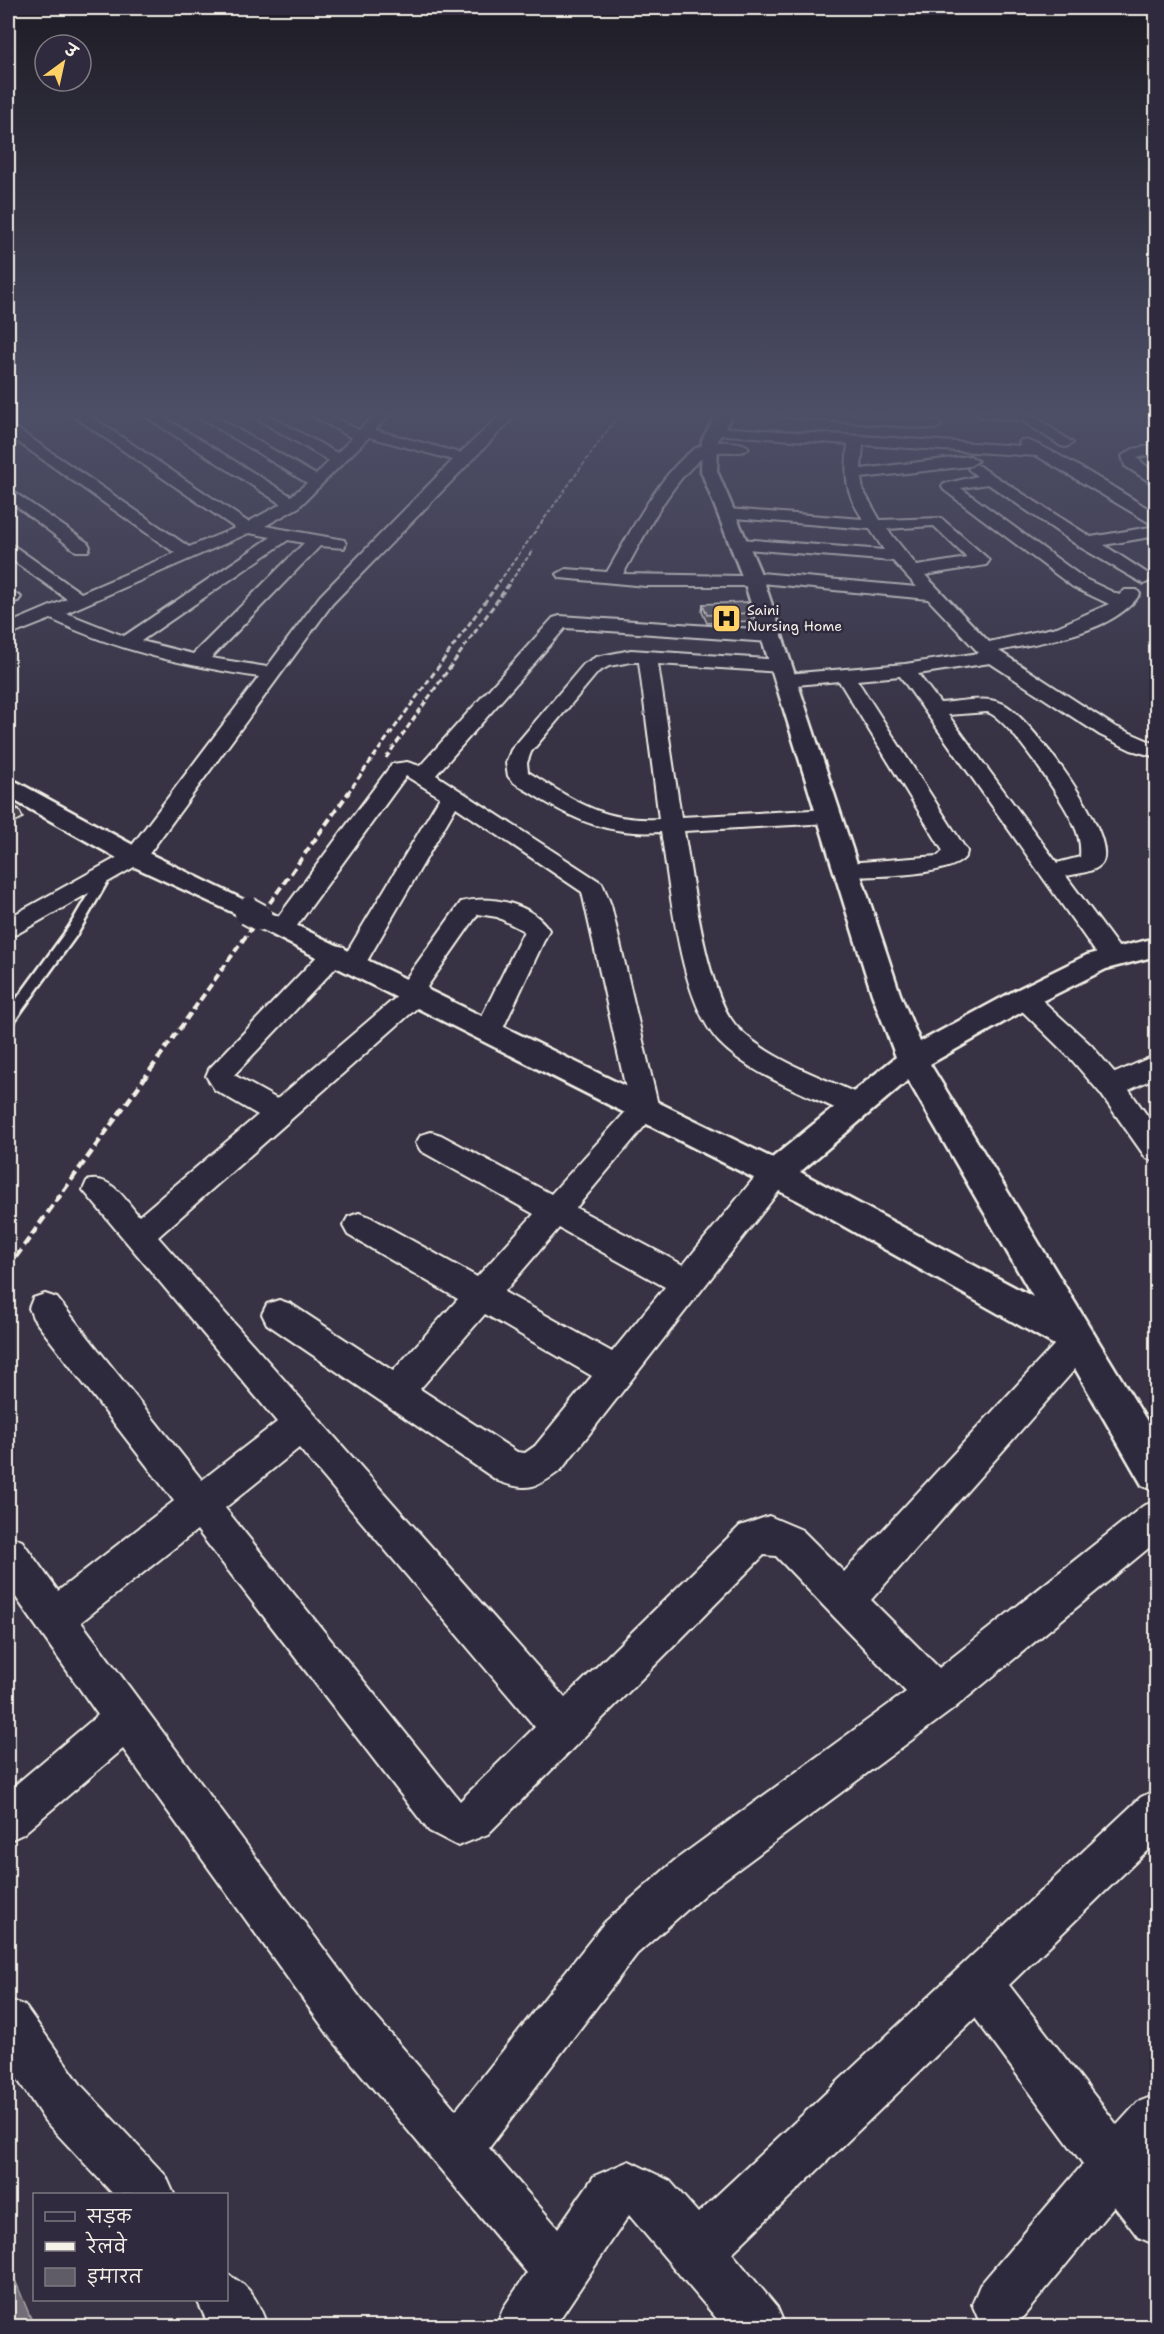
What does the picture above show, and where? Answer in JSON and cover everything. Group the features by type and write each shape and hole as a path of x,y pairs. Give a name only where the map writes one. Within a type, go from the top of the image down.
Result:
{"street":[{"path":"48,522 82,547"},
{"path":"142,522 186,552"},
{"path":"237,522 246,528 338,544"},
{"path":"8,631 186,552 261,522"},
{"path":"8,928 107,872 146,862 270,673 326,600 401,522"},
{"path":"612,578 647,522"},
{"path":"731,522 830,816 886,994 912,1060 1156,1472"},
{"path":"835,522 877,525 916,522"},
{"path":"875,522 898,556 989,653 1036,682 1114,736 1156,751"},
{"path":"912,572 980,561 940,523 934,522"},
{"path":"997,522 1079,583 1123,604"},
{"path":"830,816 632,828 610,825 591,818 519,776 515,768 516,759 591,668 619,656 783,673 845,676 905,670 989,653 1102,616 1123,604 1150,573 1086,543 1055,522"},
{"path":"1086,543 1156,531"},
{"path":"126,643 285,535"},
{"path":"196,662 316,540"},
{"path":"740,544 898,556"},
{"path":"8,550 78,599"},
{"path":"566,574 646,581 752,579 934,594"},
{"path":"50,612 69,622 126,643 196,662 270,673"},
{"path":"8,650 69,622"},
{"path":"423,776 560,622 770,636"},
{"path":"648,658 671,825 698,971 708,1006 729,1035 764,1061 857,1106"},
{"path":"905,670 1113,958"},
{"path":"845,676 955,851 955,857 943,863 847,870"},
{"path":"934,710 987,706 999,709 1080,809 1094,848 1092,860 1080,866 1050,872"},
{"path":"282,927 400,769 407,768 423,776 593,888 599,905 645,1108"},
{"path":"8,787 146,862 345,957 776,1174 1080,1341"},
{"path":"279,1114 225,1083 220,1076 238,1053 345,957 451,796"},
{"path":"138,1236 279,1114 414,992 470,908 476,904 526,919 535,924 537,930 489,1030"},
{"path":"279,1314 511,1469 531,1471 548,1458 776,1174 857,1106 912,1060 1024,998 1097,962 1156,947"},
{"path":"1024,998 1081,1052 1111,1087 1156,1150"},
{"path":"1111,1087 1156,1065"},
{"path":"397,1391 645,1108"},
{"path":"431,1143 688,1284"},
{"path":"98,1190 564,1729"},
{"path":"358,1226 617,1373"},
{"path":"45,1308 444,1816 458,1824 473,1819 753,1539 769,1534 789,1543 938,1695"},
{"path":"844,1601 1080,1341"},
{"path":"54,1618 302,1424"},
{"path":"457,2149 621,1938 690,1877 938,1695 1156,1519"},
{"path":"8,1554 126,1719 347,2019 560,2271"},
{"path":"8,1819 126,1719"},
{"path":"695,2252 1156,1812"},
{"path":"978,1983 1156,2219"},
{"path":"8,2024 63,2103 147,2193"},
{"path":"999,2304 1115,2165 1156,2120"},
{"path":"523,2326 612,2194 629,2187 652,2199 759,2326"},
{"path":"225,2301 240,2326"}],"lane":[{"path":"8,1020 59,953 91,905 107,872"}],"shaded area":[{"path":"8,2263 34,2326 8,2326"}],"building":[{"path":"747,602 752,613 707,615 703,604"},
{"path":"8,802 19,809 8,816"}],"railway":[{"path":"499,582 542,522"},
{"path":"510,582 533,550"},
{"path":"347,794 500,581"},
{"path":"386,758 511,581"},
{"path":"158,1059 349,792"},
{"path":"8,1268 159,1058"}],"place":[{"name":"Saini Nursing Home","path":"726,618"}]}
